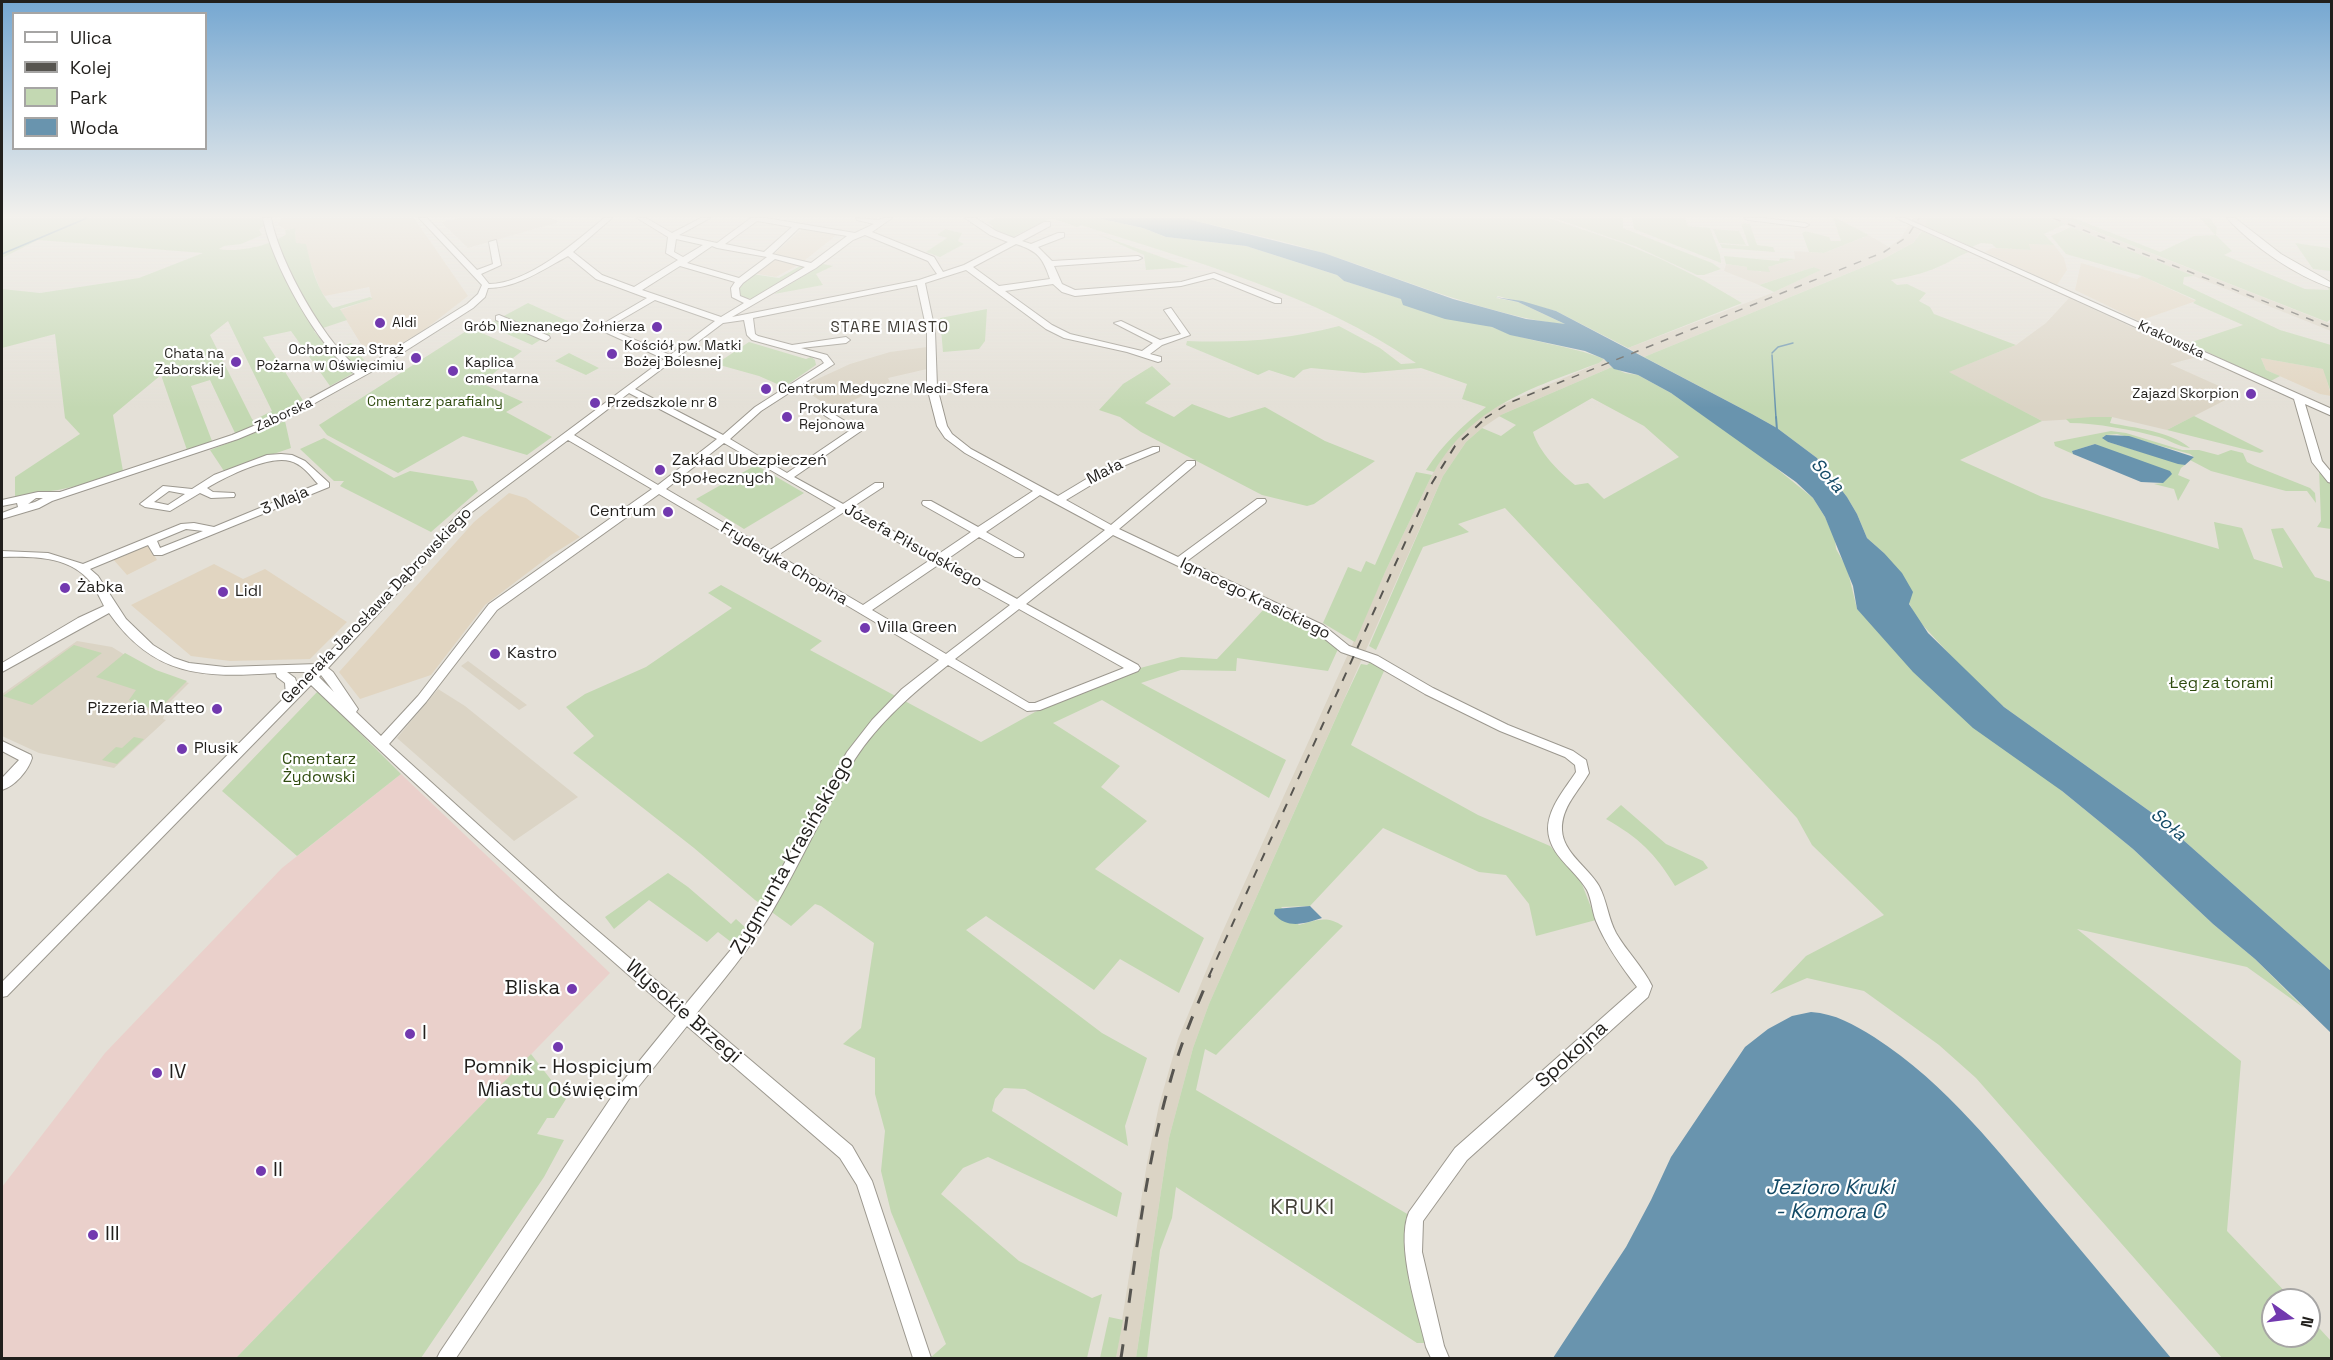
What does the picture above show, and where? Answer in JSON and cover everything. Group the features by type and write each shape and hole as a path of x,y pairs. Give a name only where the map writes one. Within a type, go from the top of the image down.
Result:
{"street":[{"name":"Zaborska","path":"2,515 19,503 81,489 264,426 361,374 488,295 489,283 497,281"},
{"path":"610,281 720,321 921,282"},
{"path":"634,291 649,281"},
{"path":"740,281 735,288 736,297 750,303"},
{"name":"Generała Jarosława Dąbrowskiego","path":"2,991 316,672 460,518 720,321 787,281"},
{"path":"988,281 1049,327 1067,336 1158,359"},
{"path":"999,289 1052,281"},
{"path":"1055,281 1058,288 1075,293 1190,281"},
{"path":"1230,281 1278,301"},
{"name":"Krakowska","path":"2042,281 2331,413"},
{"path":"281,285 293,282 314,320 352,370 361,374"},
{"name":"Ignacego Krasickiego","path":"921,282 932,341 932,387 942,426 948,436 968,452 1112,530 1319,627 1346,649 1374,659 1429,691 1504,728 1569,754 1581,763 1583,773 1567,795 1556,819 1557,841 1566,857 1584,874 1594,890 1604,922 1617,948"},
{"path":"653,298 600,328 670,358"},
{"path":"1144,354 1159,343 1186,335 1168,310"},
{"path":"381,744 422,699 493,607 659,489 724,439 758,409 829,364 824,357 751,335 748,317"},
{"path":"499,318 546,338"},
{"path":"1118,323 1159,343"},
{"path":"786,346 846,340"},
{"name":"Józefa Piłsudskiego","path":"628,389 724,439 936,560 1019,603 1134,668"},
{"path":"2298,398 2318,462 2331,480"},
{"path":"788,477 856,431 829,415"},
{"name":"Fryderyka Chopina","path":"567,435 769,556 1032,708 1134,668"},
{"name":"Mała","path":"1057,501 1117,465 1156,448"},
{"name":"3 Maja","path":"82,568 185,526 194,525 215,530 325,485 303,462 280,456 271,457 218,477 197,490 211,495 230,495"},
{"name":"Zygmunta Krasińskiego","path":"446,1359 625,1091 723,972 757,925 851,755 896,701 947,658 1112,530 1191,463"},
{"path":"769,556 879,485"},
{"path":"864,610 1039,491"},
{"path":"1179,562 1261,501"},
{"path":"927,503 1019,555"},
{"path":"2,554 52,557 82,568 90,574 117,616 159,655 190,668 281,674 316,672"},
{"path":"2,668 111,607"},
{"path":"225,670 316,672"},
{"name":"Wysokie Brzegi","path":"316,672 381,744 555,902 846,1152 856,1167 870,1198 922,1359"},
{"path":"281,674 291,681 292,696"},
{"path":"2,746 26,758 23,766 2,785"},
{"name":"Spokojna","path":"1440,1359 1435,1347 1413,1252 1415,1218 1461,1154 1643,993 1645,986 1617,948"}],"shaded area":[{"path":"317,281 458,281 468,296 423,331 391,349 377,345 373,348 361,344 340,310 372,299 369,287 325,296"},
{"path":"1750,281 1770,281 1759,285"},
{"path":"1796,281 1828,281 1644,357 1628,348 1772,293"},
{"path":"2077,281 2154,281 2196,301 2139,321 2075,290"},
{"path":"2207,281 2223,281 2331,324 2331,331"},
{"path":"2069,298 2197,357 2170,364 2237,394 2167,430 2112,417 2042,421 1948,372 2016,345 2046,323"},
{"path":"927,347 927,369 888,378 890,382 834,410 800,387 850,364 890,352"},
{"path":"2261,358 2324,369 2331,396 2320,394 2266,370"},
{"path":"1604,359 1612,367 1503,414 1482,428 1466,442 1443,476 1209,1004 1193,1048 1169,1138 1136,1358 1116,1358 1147,1163 1159,1105 1178,1039 1221,935 1386,570 1432,475 1447,449 1476,420 1496,407"},
{"path":"509,493 526,498 580,537 551,555 485,605 431,675 360,699 339,672 474,522"},
{"path":"148,544 157,560 127,575 112,558"},
{"path":"214,564 243,579 265,569 347,622 310,659 230,661 191,656 131,605"},
{"path":"77,641 112,647 151,671 189,683 161,711 165,713 163,719 166,720 114,768 39,753 2,736 2,694"},
{"path":"468,661 527,705 519,710 461,666"},
{"path":"438,689 465,706 578,797 514,841 397,738"},
{"path":"401,774 610,973 236,1358 2,1358 2,1187 105,1053 282,868"}],"green space":[{"path":"116,281 317,281 333,308 370,297 373,299 340,309 347,320 314,331 329,350 351,343 368,365 330,386 291,331 263,337 304,402 263,422 258,418 272,411 228,321 210,335 252,419 258,424 235,433 210,380 191,386 212,441 187,450 161,375 113,415 123,471 58,490 15,497 15,477 80,434 65,418 55,334 2,348 2,289 40,293"},
{"path":"743,281 781,281 752,299 740,297 739,286"},
{"path":"794,281 821,281 823,285 774,294"},
{"path":"1346,281 1506,332 1604,359 1527,391 1485,415 1449,449 1434,472 1426,470 1439,452 1453,436 1486,407 1462,399 1467,384 1421,368 1364,373 1311,368 1303,370 1294,378 1269,370 1258,375 1186,345 1187,341 1263,340 1339,326 1380,348 1401,364 1416,363 1337,318 1254,282"},
{"path":"1407,281 1705,281 1742,303 1628,348 1556,311 1498,296 1496,298 1518,302 1567,325 1506,313"},
{"path":"1770,281 1797,281 1774,292 1759,285"},
{"name":"Łęg za torami","path":"1828,281 1893,281 1897,285 1907,284 1926,293 1919,301 1930,307 1934,314 2016,345 1949,372 2042,421 1960,460 2042,497 2219,549 2214,522 2242,528 2254,559 2283,568 2271,529 2283,528 2315,577 2331,582 2331,971 2155,815 2004,707 1965,671 1917,619 1884,553 1867,538 1847,497 1817,458 1777,428 1644,357"},
{"path":"2154,281 2183,281 2183,284 2280,330 2331,345 2331,393 2323,369 2261,358 2266,370 2280,376 2269,382 2189,343 2243,325 2193,303 2196,300"},
{"path":"2224,281 2287,281 2305,289 2329,290 2327,286 2331,288 2331,319 2327,322"},
{"path":"528,303 570,322 532,345 487,325"},
{"path":"987,309 985,341 979,349 943,352 940,318"},
{"name":"Cmentarz parafialny","path":"471,328 522,351 481,383 523,402 506,412 552,437 527,455 463,436 398,473 327,435 319,425"},
{"path":"749,342 806,359 811,357 815,360 816,365 784,387 759,376 716,364"},
{"path":"569,353 599,368 586,375 555,361"},
{"path":"1152,366 1171,384 1145,403 1174,417 1192,404 1229,418 1265,407 1325,441 1375,461 1314,504 1307,506 1262,495 1141,432 1120,417 1099,410 1123,384"},
{"path":"1612,367 1625,373 1638,375 1671,393 1760,455 1813,498 1825,517 1835,539 1836,549 1847,568 1857,609 2062,791 2133,849 2213,924 2255,959 2304,1008 2247,967 2077,929 2241,1061 2227,1231 2282,1288 2261,1288 2261,1348 2321,1348 2321,1330 2331,1341 2331,1358 2222,1358 1976,1078 1939,1045 1864,991 1807,978 1770,994 1806,956 1884,915 1812,845 1797,818 1505,508 1458,524 1469,532 1423,547 1376,650 1369,646 1443,476 1466,442 1482,428 1501,436 1516,425 1499,416","holes":["1592,398 1644,426 1679,457 1604,499 1588,483 1575,485 1563,474 1550,461 1533,432"]},
{"path":"2194,416 2264,451 2260,453 2167,430"},
{"path":"2112,417 2110,423 2162,434 2190,448 2149,434 2070,423 2066,419"},
{"path":"285,421 291,448 224,471 210,450"},
{"path":"2111,431 2126,433 2182,450 2199,450 2218,455 2231,450 2243,453 2247,462 2310,488 2315,493 2316,503 2307,491 2286,491 2211,471 2190,460 2194,457 2190,454 2117,434 2103,437 2108,442 2185,465 2178,475 2190,480 2178,501 2174,489 2154,484 2163,483 2095,444 2072,451 2073,454 2055,446 2054,442"},
{"path":"324,438 394,478 410,471 473,481 478,491 431,532 340,486 344,481 334,481 300,449"},
{"path":"756,465 804,493 744,529 696,499"},
{"path":"2319,467 2331,482 2331,529 2317,527 2321,521"},
{"path":"1416,472 1432,475 1386,570 1355,642 1323,623 1348,567 1361,572 1366,561 1375,565"},
{"path":"721,585 822,641 810,650 981,742 1035,712 1133,670 1181,657 1217,659 1265,608 1331,641 1338,649 1328,671 1237,658 1236,671 1181,670 1141,683 1286,760 1269,798 1102,700 1053,723 1120,766 1101,787 1147,821 1095,869 1204,938 1179,993 1120,959 1094,990 986,916 966,930 1102,1033 1147,1058 1125,1126 1128,1146 1025,1089 1004,1088 995,1099 992,1111 1122,1193 1117,1217 988,1157 963,1168 941,1194 1019,1261 1092,1298 1102,1294 1087,1358 930,1358 946,1344 891,1212 881,1171 885,1131 875,1094 875,1058 843,1044 861,1028 874,943 815,904 791,926 755,900 694,848 573,753 594,736 566,707 585,694 646,667 732,608 708,593"},
{"path":"74,645 102,653 32,705 3,696"},
{"path":"125,653 156,670 187,681 157,711 129,700 136,690 96,677"},
{"path":"1373,660 1384,671 1351,745 1478,815 1550,846 1578,874 1596,920 1536,936 1529,904 1506,875 1479,872 1383,828 1310,906 1281,907 1299,925 1316,920 1327,920 1343,926 1216,1055 1205,1049 1196,1090 1409,1215 1427,1343 1417,1343 1176,1187 1172,1218 1160,1250 1147,1358 1136,1358 1169,1138 1193,1048 1209,1004 1343,702 1361,664 1367,665"},
{"name":"Cmentarz Żydowski","path":"318,691 401,774 297,856 222,791"},
{"path":"134,737 144,739 117,764 102,760 116,747 122,748"},
{"path":"1621,805 1666,844 1703,861 1708,868 1675,886 1645,847 1606,819"},
{"path":"668,873 731,924 736,919 746,928 735,945 718,932 707,942 649,900 614,929 605,917"},
{"path":"531,1054 566,1099 554,1118 547,1118 537,1134 564,1140 544,1177 421,1358 236,1358"},
{"path":"1109,1317 1123,1320 1116,1358 1100,1358"}],"water":[{"name":"Soła","path":"1345,281 1404,281 1453,299 1526,319 1565,324 1518,302 1495,297 1522,301 1556,311 1777,428 1817,458 1847,497 1867,538 1902,573 1913,592 1909,604 1928,633 2004,707 2155,815 2331,971 2331,1033 2255,959 2213,924 2133,849 2062,791 1973,728 1913,672 1857,609 1853,586 1825,517 1813,498 1796,482 1671,393 1638,375 1614,369 1604,359 1585,351 1510,335 1492,327 1445,319 1403,305 1401,299"},
{"path":"2106,435 2129,436 2194,457 2185,465 2178,464 2108,442 2102,438"},
{"path":"2095,444 2170,471 2172,474 2163,483 2141,482 2073,454 2072,451"},
{"path":"1310,906 1322,918 1291,924 1274,914 1275,909"},
{"name":"Jezioro Kruki - Komora C","path":"1811,1012 1844,1020 1874,1037 1901,1056 1949,1098 1992,1144 2171,1358 1553,1358 1626,1247 1671,1157 1745,1047 1768,1029 1792,1016"}],"waterway":[{"path":"1772,353 1778,347 1793,343"},
{"path":"1772,355 1776,418"},
{"path":"1776,417 1777,430"}],"railway":[{"path":"1485,418 1511,402 1811,281"},
{"path":"2214,281 2332,328"},
{"path":"1209,976 1432,483 1455,446 1487,417"},
{"path":"1121,1358 1153,1149 1178,1055 1210,975"}],"place":[{"name":"Aldi","path":"380,323"},
{"name":"Grób Nieznanego Żołnierza","path":"657,327"},
{"name":"Kościół pw. Matki Bożej Bolesnej","path":"612,354"},
{"name":"Ochotnicza Straż Pożarna w Oświęcimiu","path":"416,358"},
{"name":"Chata na Zaborskiej","path":"236,362"},
{"name":"Kaplica cmentarna","path":"453,371"},
{"name":"Centrum Medyczne Medi-Sfera","path":"766,389"},
{"name":"Zajazd Skorpion","path":"2251,394"},
{"name":"Przedszkole nr 8","path":"595,403"},
{"name":"Prokuratura Rejonowa","path":"787,417"},
{"name":"Zakład Ubezpieczeń Społecznych","path":"660,470"},
{"name":"Centrum","path":"668,512"},
{"name":"Żabka","path":"65,588"},
{"name":"Lidl","path":"223,592"},
{"name":"Villa Green","path":"865,628"},
{"name":"Kastro","path":"495,654"},
{"name":"Pizzeria Matteo","path":"217,709"},
{"name":"Plusik","path":"182,749"},
{"name":"Bliska","path":"572,989"},
{"name":"I","path":"410,1034"},
{"name":"Pomnik - Hospicjum Miastu Oświęcim","path":"558,1047"},
{"name":"IV","path":"157,1073"},
{"name":"II","path":"261,1171"},
{"name":"III","path":"93,1235"}],"district":[{"name":"STARE MIASTO","path":"890,328"},
{"name":"KRUKI","path":"1303,1208"}]}
